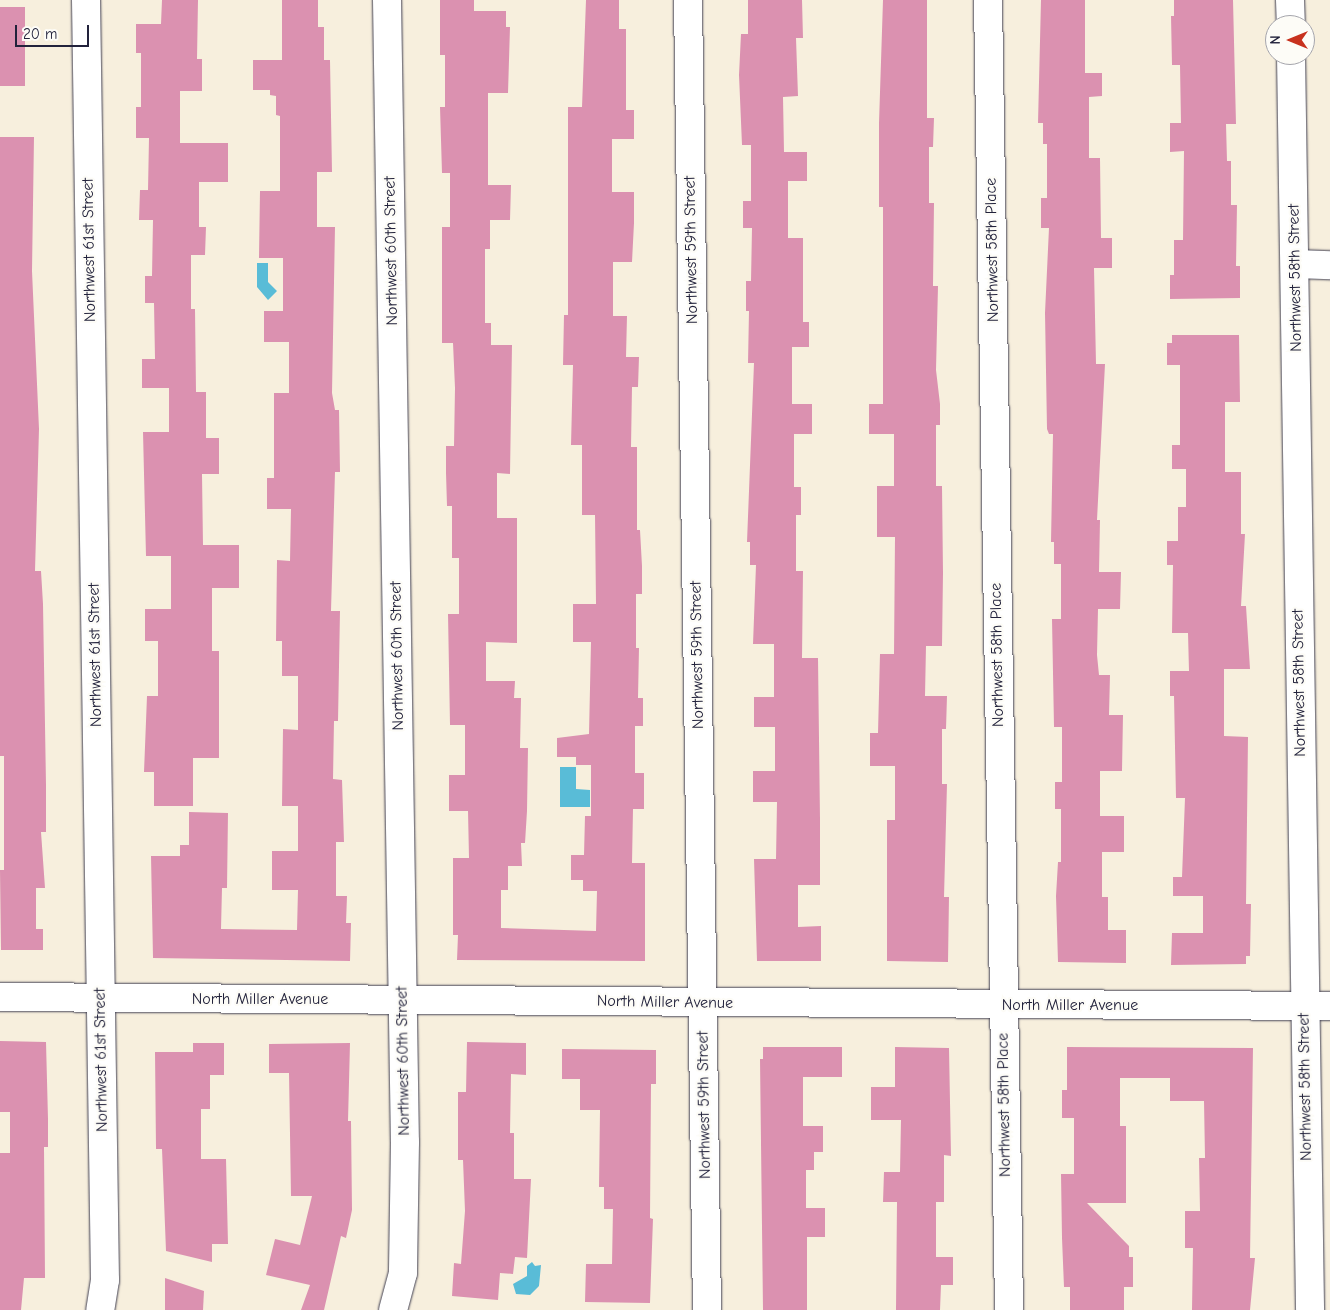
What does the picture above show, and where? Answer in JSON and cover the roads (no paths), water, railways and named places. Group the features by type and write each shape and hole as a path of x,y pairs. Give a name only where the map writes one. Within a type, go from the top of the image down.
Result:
{"street":[{"name":"Northwest 61st Street","path":"86,0 105,1280 100,1310"},
{"name":"Northwest 60th Street","path":"388,0 401,1000 405,1142 403,1273 393,1310"},
{"name":"Northwest 59th Street","path":"688,0 708,1310"},
{"name":"Northwest 58th Place","path":"988,0 1002,1004 1009,1310"},
{"path":"1290,0 1291,15"},
{"name":"Northwest 58th Street","path":"1291,65 1303,1006 1310,1310"},
{"path":"1295,264 1330,265"},
{"name":"North Miller Avenue","path":"0,997 1330,1006"}],"water":[{"path":"257,263 268,263 268,282 277,291 268,300 257,287"},
{"path":"560,767 576,767 576,789 590,790 590,807 560,807"},
{"path":"532,1262 535,1266 541,1265 539,1286 530,1295 516,1294 513,1284 527,1276 527,1266"}]}
